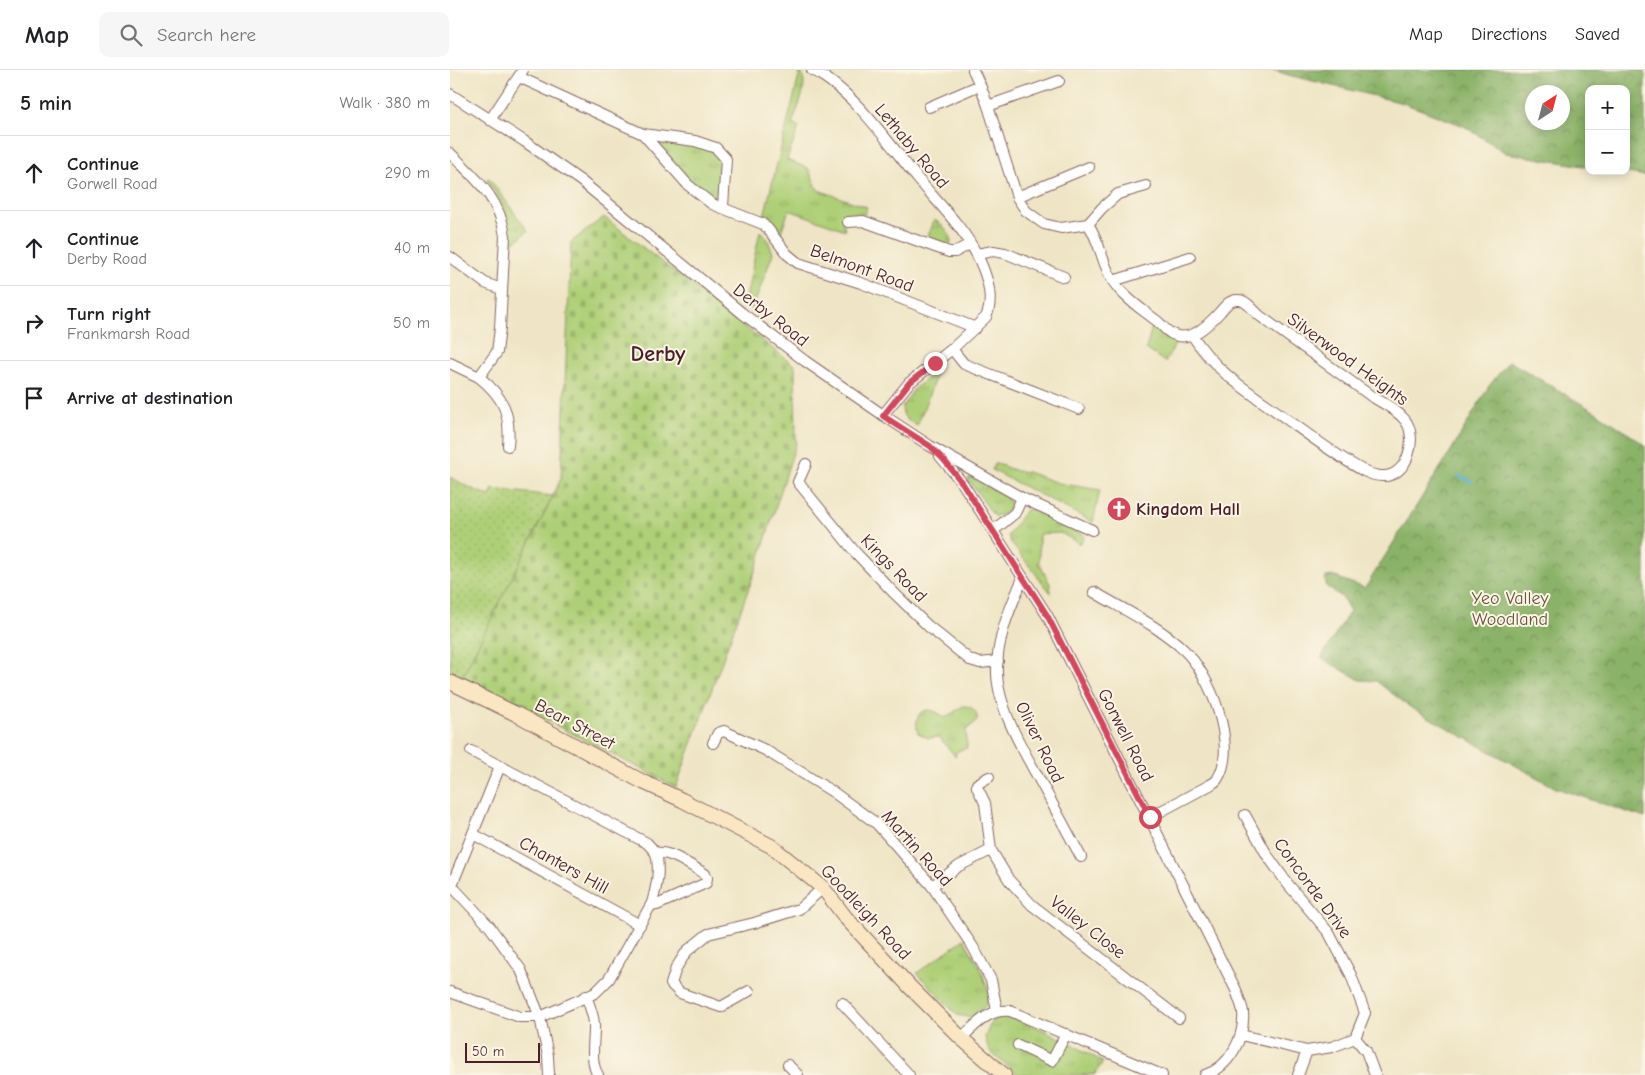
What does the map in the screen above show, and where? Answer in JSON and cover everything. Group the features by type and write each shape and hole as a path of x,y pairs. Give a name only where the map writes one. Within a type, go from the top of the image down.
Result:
{"street":[{"name":"Lethaby Road","path":"812,70 840,90 861,110 959,228 977,254 986,276 990,304 986,317 952,349 909,383 883,416"},
{"path":"972,70 988,106 1017,197 1026,211 1044,224 1061,228 1088,224 1118,194 1146,186"},
{"path":"490,120 521,73"},
{"name":"Belmont Road","path":"521,73 643,134 695,141 716,148 726,159 723,207"},
{"path":"988,106 1059,81"},
{"path":"928,106 980,85"},
{"name":"Derby Road","path":"450,94 524,141 581,181 742,313 805,361 883,416 930,446 1022,498 1092,530"},
{"name":"Belmont Road","path":"643,134 688,185 712,204 763,224 786,254 798,263 861,283 976,328"},
{"path":"450,153 491,196 499,212 505,236 497,352 479,377"},
{"path":"1017,197 1089,167"},
{"path":"848,222 863,221 949,252 955,252 970,244"},
{"path":"1088,224 1095,235 1107,272 1119,290 1168,331 1178,336 1192,335"},
{"path":"977,254 993,251 1006,254 1064,277"},
{"path":"450,257 485,283 501,289"},
{"path":"1113,281 1190,257"},
{"name":"Silverwood Heights","path":"1235,300 1243,301 1260,316 1371,396 1390,407 1405,420 1409,426 1410,436 1410,449 1407,460 1400,470 1388,476 1373,476 1364,471 1312,437 1228,376 1203,352 1192,335 1228,303 1235,300"},
{"path":"952,349 964,364 1080,409"},
{"path":"450,363 479,377 492,387 506,409 509,426 508,446"},
{"name":"Gorwell Road","path":"930,446 956,474 994,530 1047,615 1236,990 1243,1011 1241,1035 1234,1051 1221,1066 1205,1075"},
{"name":"Kings Road","path":"806,464 798,482 854,552 945,641 966,657 980,663 998,662"},
{"path":"994,530 1015,513 1022,498"},
{"name":"Oliver Road","path":"1023,578 1008,614 1001,641 997,675 1002,699 1018,740 1081,857"},
{"path":"1094,592 1172,640 1186,652 1195,663 1208,686 1222,722 1225,752 1218,779 1210,786 1150,817"},
{"name":"Bear Street","path":"450,682 682,800"},
{"name":"Martin Road","path":"713,743 718,733 724,731 765,750 833,792 877,824 932,886 973,947 991,980 996,1011"},
{"path":"451,994 520,1017 540,1017 595,993 609,979 652,903 659,873 656,853 647,843 471,751"},
{"path":"500,766 451,884 490,927 521,970 540,1017 548,1056 549,1075"},
{"name":"Valley Close","path":"989,777 977,784 977,788 984,803 991,850 1009,880 1032,905 1179,1018"},
{"name":"Goodleigh Road","path":"682,800 771,846 823,888 878,953 911,988 961,1038 1004,1075"},
{"name":"Concorde Drive","path":"1245,816 1267,855 1287,883 1330,933 1351,975 1365,1013 1355,1038"},
{"name":"Chanters Hill","path":"472,834 640,925"},
{"path":"932,886 959,866 991,850"},
{"path":"652,903 658,905 706,883 707,878 705,874 678,859 663,852 656,853"},
{"path":"749,991 721,1007 680,993 671,984 676,968 687,951 708,934 754,923 799,909 823,888"},
{"path":"586,996 594,1021 593,1053 598,1075"},
{"path":"842,1003 908,1075"},
{"path":"961,1038 984,1018 996,1011 1010,1011 1162,1075"},
{"path":"1018,1045 1052,1060 1066,1034"},
{"path":"1241,1035 1307,1051 1332,1047 1355,1038 1366,1051 1375,1075"},
{"path":"1298,1075 1307,1051"},
{"path":"788,1065 798,1075"}],"green space":[{"path":"1273,70 1645,70 1645,176 1630,173 1630,85 1585,85 1585,166 1506,153 1464,126 1403,103"},
{"path":"800,72 804,83 792,124 799,127 787,160 808,168 818,190 867,207 864,215 856,212 854,216 843,219 845,230 789,210 780,235 764,216"},
{"path":"644,134 695,141 725,159 722,207 712,203"},
{"path":"489,178 528,231 512,244 507,218 501,202 486,180"},
{"path":"604,217 795,366 796,443 758,563 676,787 462,677 561,479 571,242"},
{"path":"934,220 948,232 951,243 948,245 927,238"},
{"path":"760,231 767,238 773,253 753,308 749,308 745,303"},
{"path":"1152,327 1162,336 1177,341 1165,362 1146,349"},
{"name":"Yeo Valley Woodland","path":"1509,361 1604,417 1645,445 1645,818 1556,788 1410,707 1376,681 1360,680 1321,658 1350,611 1342,597 1327,587 1326,577 1333,576 1365,588 1489,386"},
{"path":"934,373 936,374 933,384 917,426 906,419 902,407 915,388"},
{"path":"995,463 1058,483 1100,490 1093,522 992,470"},
{"path":"450,477 490,496 493,489 553,496 462,677 450,671"},
{"path":"970,477 1006,496 1010,503 1008,511 994,516 968,479"},
{"path":"1029,509 1085,536 1080,544 1061,533 1039,534 1039,563 1050,584 1051,593 1011,543 1008,536 1025,511"},
{"path":"963,706 974,710 977,715 977,721 966,730 967,748 957,751 955,756 939,737 928,738 918,733 917,719 923,711 933,711 945,718"},
{"path":"964,939 981,969 988,990 987,1004 973,1018 957,1015 917,973"},
{"path":"1004,1016 1043,1030 1103,1062 1094,1075 1018,1075 989,1051 985,1037 992,1021"}],"waterway":[{"path":"1459,476 1472,482"}],"place":[{"name":"Kingdom Hall","path":"1119,509"}],"district":[{"name":"Derby","path":"658,353"}],"route":[{"path":"935,363 909,383 883,416 930,446 944,460 956,474 994,530 1047,615 1150,817"}]}
